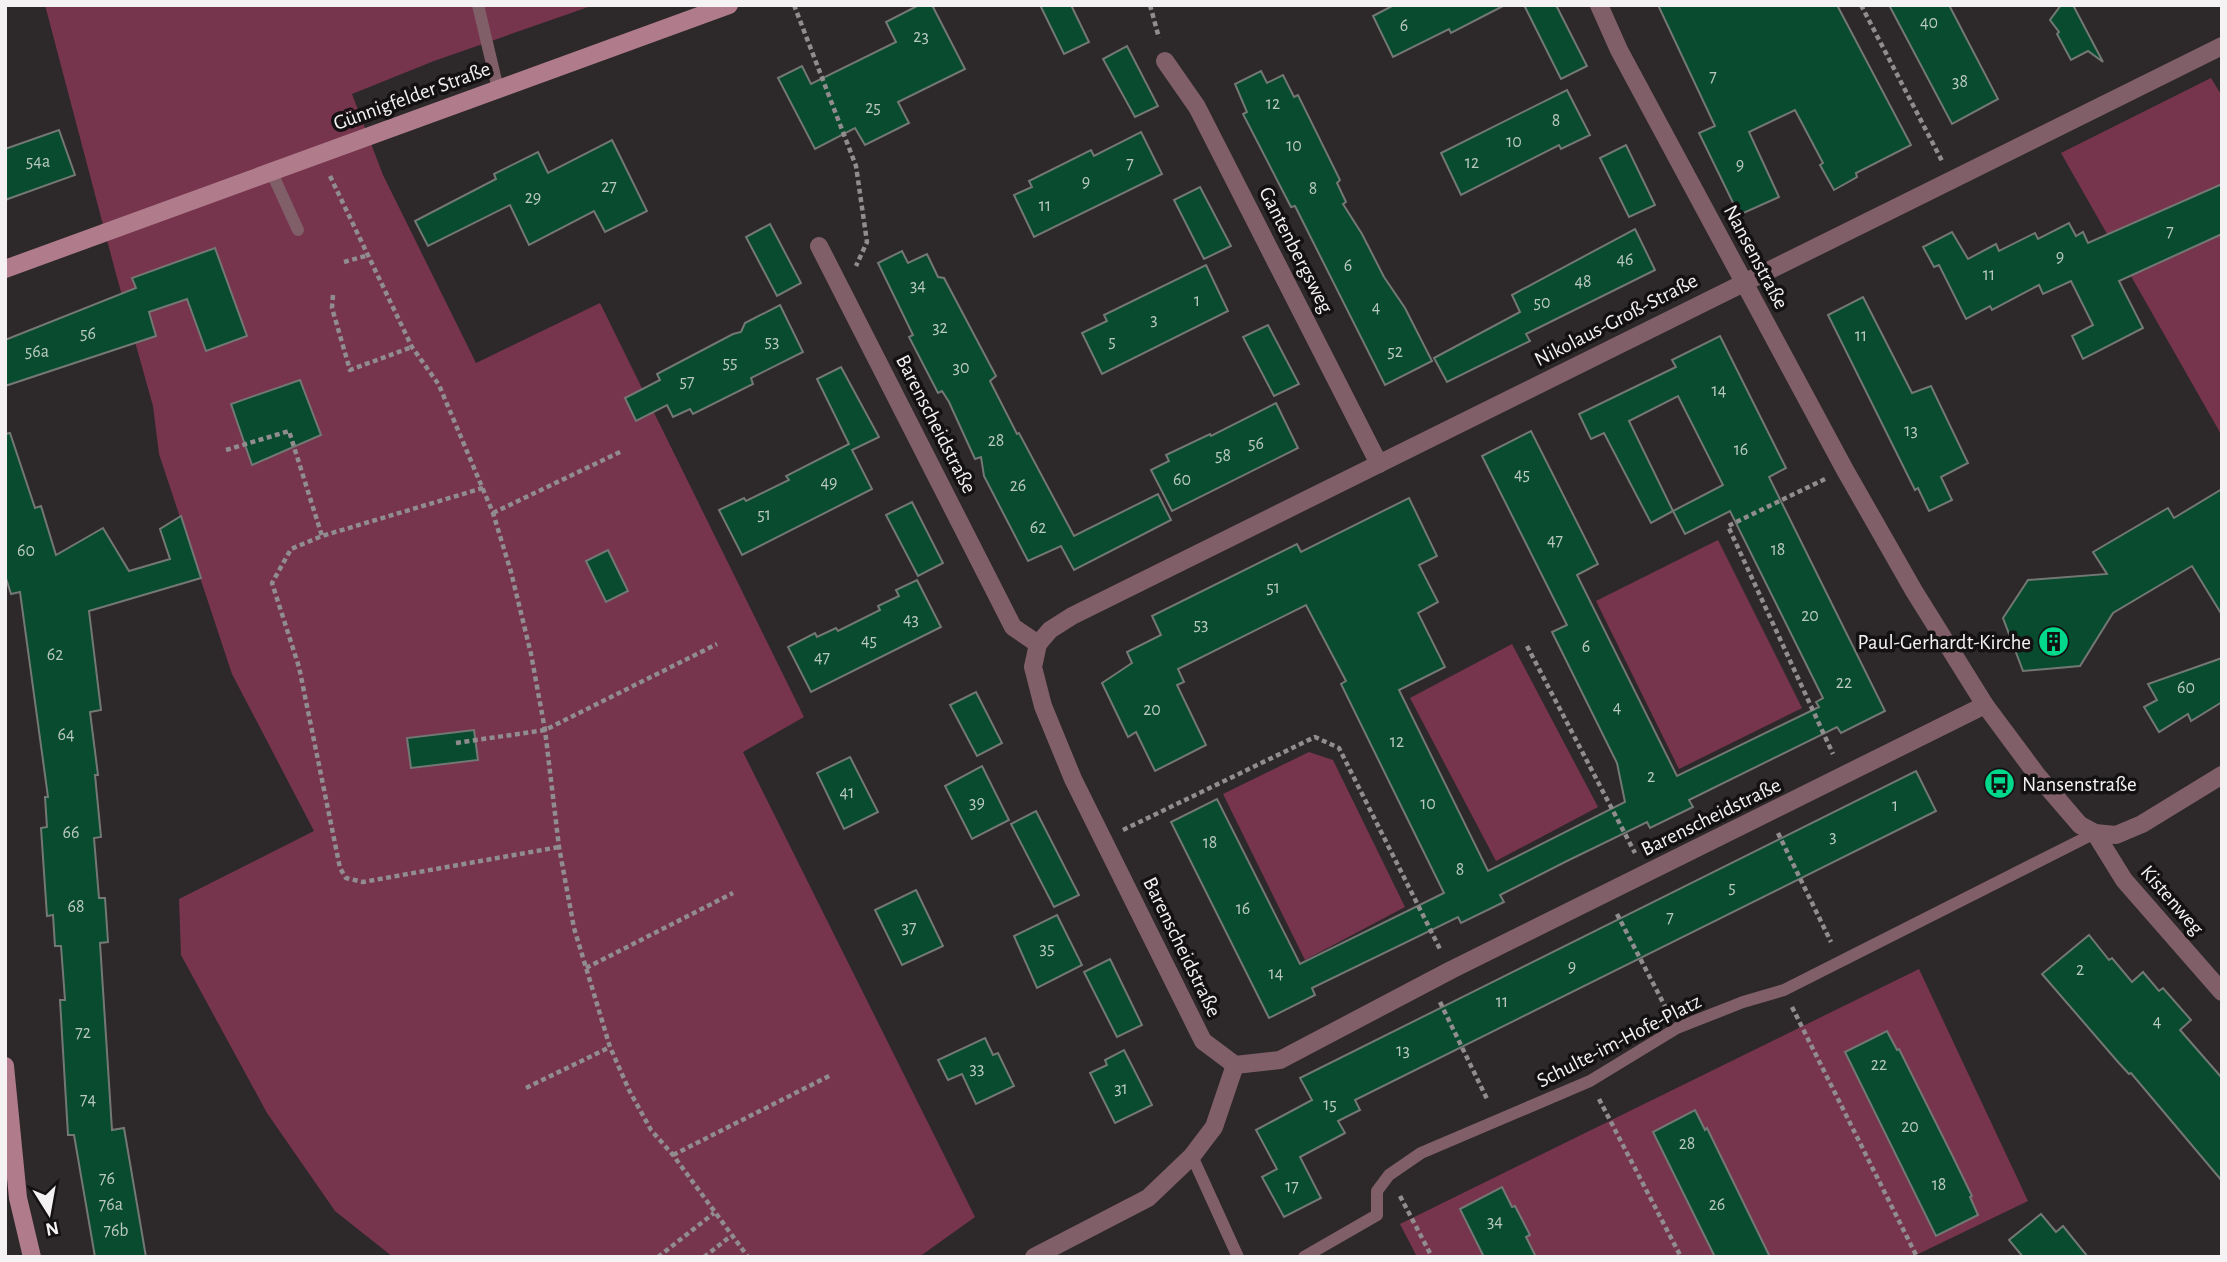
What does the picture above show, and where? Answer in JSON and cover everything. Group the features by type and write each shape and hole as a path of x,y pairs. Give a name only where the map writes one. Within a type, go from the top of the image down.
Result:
{"street":[{"name":"Günnigfelder Straße","path":"5,268 729,5"},
{"name":"Nansenstraße","path":"1599,5 1619,50 1743,282 1914,591 1985,705 2037,775 2080,825 2095,833"},
{"name":"Nikolaus-Groß-Straße","path":"1038,644 1050,630 1072,616 2222,46"},
{"name":"Gantenbergsweg","path":"1165,61 1197,107 1379,464"},
{"name":"Barenscheidstraße","path":"819,246 1013,626 1038,644 1033,667 1043,706 1073,779 1203,1041 1235,1065 1280,1060 1451,970 1985,705"},
{"path":"2095,833 2116,835 2142,824 2222,775"},
{"name":"Kistenweg","path":"2095,833 2124,880 2222,992"},
{"path":"1034,1257 1148,1198 1192,1156 1214,1127 1235,1065"},
{"path":"5,1066 18,1198 32,1257"}],"lane":[{"path":"478,5 498,89"},
{"path":"271,171 298,230"},
{"name":"Schulte-im-Hofe-Platz","path":"1389,1175 1421,1153 1590,1082 1676,1028 1743,1002 1784,990 2095,833"},
{"path":"1192,1156 1238,1257"},
{"path":"1304,1257 1377,1215 1377,1191 1389,1175"}],"path":[{"path":"794,5 856,166 867,242 844,293"},
{"path":"1150,5 1165,61"},
{"path":"1861,5 1952,180"},
{"path":"320,154 412,347 439,384 494,513 531,654 545,730 559,847 574,928 610,1047 651,1130 673,1155 748,1257"},
{"path":"344,262 369,255"},
{"path":"333,295 332,308 350,370 412,347"},
{"path":"226,450 289,431 322,536"},
{"path":"494,513 622,451"},
{"path":"1843,776 1728,526 1845,470"},
{"path":"483,488 322,536 291,549 272,583 299,667 340,867 346,878 363,882 559,847"},
{"path":"456,743 545,730 717,644"},
{"path":"1527,646 1646,874"},
{"path":"1103,839 1315,737 1339,748 1451,970"},
{"path":"1769,814 1840,962"},
{"path":"586,968 733,893"},
{"path":"1606,893 1676,1028"},
{"path":"1430,981 1498,1121"},
{"path":"1784,990 1917,1257"},
{"path":"526,1088 610,1047"},
{"path":"673,1155 831,1075"},
{"path":"1590,1082 1681,1257"},
{"path":"1389,1175 1432,1257"},
{"path":"658,1257 714,1213"},
{"path":"704,1257 732,1236"}],"shaded area":[{"path":"45,5 594,5 434,61 352,94 383,175 476,363 600,303 804,717 743,752 975,1217 919,1257 393,1257 335,1211 267,1113 181,955 179,899 314,831 232,674 159,454 153,406"},
{"path":"2211,78 2222,96 2222,436 2061,153"},
{"path":"1718,540 1802,708 1679,769 1596,601"},
{"path":"1512,644 1598,807 1496,861 1410,698"},
{"path":"1309,752 1333,760 1405,907 1305,960 1223,794"},
{"path":"1919,969 2028,1201 1912,1257 1417,1257 1400,1224"}],"building":[{"path":"919,5 932,5 965,69 898,102 909,123 865,145 855,128 815,149 778,78 802,66 811,84 896,42 886,22"},
{"path":"1040,5 1071,5 1089,42 1064,54"},
{"path":"1394,5 1505,5 1451,33 1449,29 1393,57 1373,16"},
{"path":"1524,5 1556,5 1587,66 1561,79"},
{"path":"1658,5 1837,5 1911,145 1856,173 1857,177 1834,190 1795,110 1749,132 1779,197 1739,215 1699,133 1715,126"},
{"path":"1889,5 1949,5 1998,99 1952,124"},
{"path":"2061,5 2073,5 2103,62 2088,51 2071,60 2057,34 2059,32 2050,20"},
{"path":"1127,46 1158,106 1135,117 1103,59"},
{"path":"1261,71 1267,83 1283,75 1294,97 1298,95 1340,180 1337,183 1346,202 1343,204 1384,277 1405,308 1432,361 1385,385 1295,206 1291,207 1243,114 1247,112 1235,84"},
{"path":"1567,90 1590,135 1561,149 1559,145 1461,195 1441,153"},
{"path":"59,130 75,175 5,200 5,149"},
{"path":"1141,132 1162,174 1034,237 1014,195 1032,187 1029,181 1091,150 1094,156"},
{"path":"612,140 647,211 605,232 594,211 529,245 510,205 428,246 415,221 496,179 494,174 538,152 548,173"},
{"path":"1626,145 1655,205 1629,217 1600,158"},
{"path":"2222,184 2222,234 2119,281 2143,328 2083,359 2072,336 2093,325 2071,281 2043,294 2039,285 1992,310 1990,306 1966,319 1939,265 1934,267 1923,247 1952,232 1968,259 1996,244 1999,251 2035,233 2038,239 2069,223 2076,236 2083,232 2088,243"},
{"path":"1200,187 1231,246 1204,259 1174,200"},
{"path":"770,224 801,283 777,296 746,237"},
{"path":"1635,229 1655,270 1526,334 1530,341 1447,382 1434,358 1520,312 1512,295"},
{"path":"215,248 247,336 206,351 187,299 149,312 156,336 5,386 5,340 136,288 132,278"},
{"path":"902,251 908,263 927,254 938,277 944,278 996,376 990,381 1074,536 1158,494 1171,520 1074,570 1061,546 1028,561 984,476 981,457 975,459 949,402 942,391 938,393 909,337 913,335 878,263"},
{"path":"1206,265 1228,311 1102,374 1082,333 1107,321 1104,315"},
{"path":"1863,297 1912,393 1931,386 1968,463 1941,477 1952,500 1929,511 1918,488 1915,490 1828,315"},
{"path":"780,305 803,352 751,378 753,384 693,414 690,409 673,417 667,405 636,421 625,398 660,380 657,374 741,332 745,323"},
{"path":"1268,325 1299,384 1274,396 1243,337"},
{"path":"1720,336 1786,468 1769,477 1885,711 1841,733 1837,727 1689,800 1693,807 1650,828 1647,822 1567,861 1500,895 1504,902 1461,923 1458,917 1312,988 1315,995 1269,1018 1171,822 1217,799 1300,964 1444,893 1341,684 1346,681 1306,605 1178,669 1184,682 1177,685 1206,745 1155,771 1136,732 1128,737 1102,683 1132,663 1127,652 1161,635 1152,616 1297,544 1301,552 1409,498 1437,556 1419,565 1438,602 1418,613 1445,667 1399,690 1488,871 1625,802 1617,763 1552,632 1567,625 1482,456 1531,431 1598,564 1577,575 1677,776 1819,707 1816,702 1823,698 1730,511 1685,534 1673,511 1651,523 1604,433 1591,439 1579,414 1676,367 1672,360","holes":["1678,396 1723,485 1673,511 1629,421"]},
{"path":"841,367 879,437 852,450 872,489 742,555 719,510 744,498 746,501 789,480 786,476 849,444 817,379"},
{"path":"300,380 321,435 252,465 231,404"},
{"path":"1276,403 1298,448 1172,511 1151,470 1169,461 1166,455"},
{"path":"10,433 35,508 41,506 56,555 103,528 129,571 170,559 160,529 181,516 201,578 89,611 101,710 90,712 98,775 95,775 101,837 94,838 99,898 105,898 108,942 100,943 112,1130 124,1128 146,1257 95,1257 74,1135 68,1135 60,1000 65,1000 61,946 55,946 53,915 47,916 41,828 47,827 45,797 48,797 20,592 11,594 5,575 5,434"},
{"path":"2222,489 2222,615 2192,566 2113,613 2080,666 2023,671 2003,618 2028,580 2107,574 2093,552 2168,508 2174,518"},
{"path":"912,502 943,563 918,576 886,515"},
{"path":"608,550 628,591 606,602 586,561"},
{"path":"917,580 941,627 811,692 788,647 815,633 817,637 836,628 838,631 880,610 878,606 899,596 896,590"},
{"path":"2222,658 2222,702 2191,721 2188,714 2159,732 2144,707 2157,700 2148,684"},
{"path":"976,692 1002,743 977,756 950,705"},
{"path":"474,730 478,760 411,768 407,738"},
{"path":"850,757 878,812 844,829 817,773"},
{"path":"982,766 1009,820 972,839 945,786"},
{"path":"1916,771 1936,811 1355,1100 1360,1110 1338,1121 1345,1133 1300,1157 1321,1198 1284,1217 1262,1177 1277,1169 1256,1130 1312,1100 1300,1078"},
{"path":"1036,811 1079,895 1054,907 1011,824"},
{"path":"916,890 943,946 902,965 875,910"},
{"path":"1057,915 1082,965 1037,988 1014,936"},
{"path":"2089,935 2109,960 2112,958 2132,982 2143,972 2159,991 2163,988 2191,1020 2180,1030 2222,1078 2222,1181 2131,1073 2118,1062 2042,974"},
{"path":"1110,959 1142,1025 1117,1037 1084,972"},
{"path":"1887,1031 1897,1050 1899,1049 1953,1157 1978,1215 1936,1236 1845,1052"},
{"path":"985,1038 993,1055 998,1053 1014,1086 976,1104 962,1074 948,1080 938,1060"},
{"path":"1124,1050 1152,1105 1115,1123 1090,1073 1107,1065 1105,1060"},
{"path":"1695,1110 1705,1130 1707,1128 1770,1257 1715,1257 1653,1132"},
{"path":"1502,1187 1530,1235 1526,1237 1536,1257 1484,1257 1460,1209"},
{"path":"2041,1214 2056,1232 2063,1226 2088,1257 2023,1257 2009,1240"}],"place":[{"name":"Paul-Gerhardt-Kirche","path":"2054,642"},
{"name":"Nansenstraße","path":"1999,784"}]}
